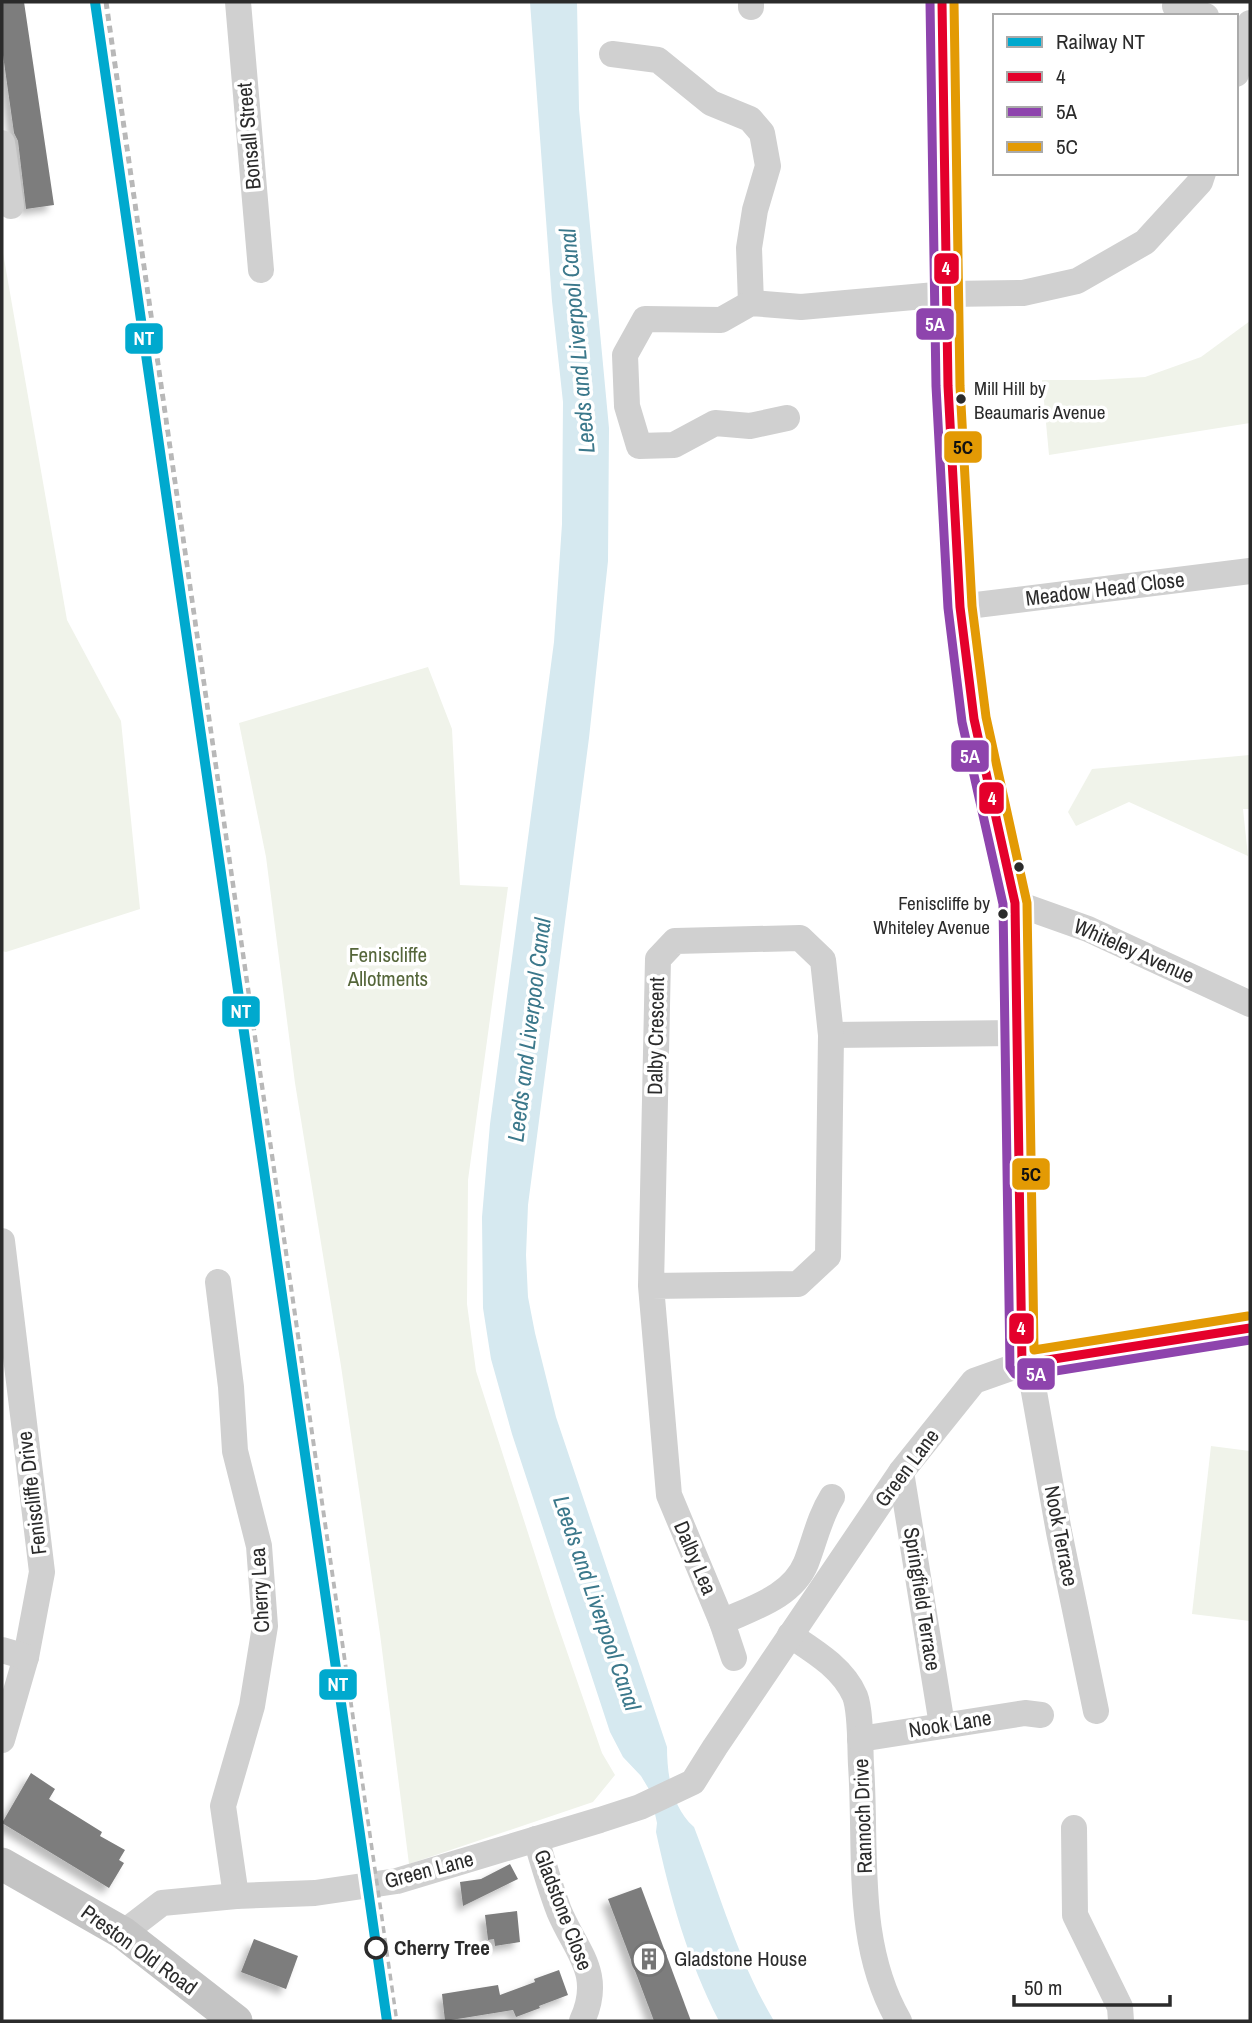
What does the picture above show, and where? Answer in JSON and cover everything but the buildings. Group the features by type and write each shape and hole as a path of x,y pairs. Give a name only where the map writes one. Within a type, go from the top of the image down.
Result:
{"main road":[{"name":"Preston Old Road","path":"2,1864 123,1933 236,2021"}],"street":[{"name":"Bonsall Street","path":"238,2 261,270"},
{"path":"942,2 948,386 960,607 974,719 1015,903 1022,1364"},
{"path":"1175,6 1200,14"},
{"path":"1238,63 1245,26"},
{"path":"612,54 658,60 711,103 750,120 762,133 768,166 755,210 749,248 751,303"},
{"path":"2,143 11,206"},
{"path":"787,418 750,426 715,423 674,445 639,446 627,406 625,355 645,318 721,320 751,303 801,307 947,294 1023,293 1077,281 1145,242 1200,182 1202,175"},
{"name":"Meadow Head Close","path":"960,607 1250,571"},
{"name":"Whiteley Avenue","path":"1015,903 1088,929 1250,1004"},
{"name":"Dalby Crescent","path":"651,1286 798,1284 828,1256 831,1035 823,960 800,938 675,941 658,959 651,1286 669,1494"},
{"path":"831,1035 1017,1033"},
{"name":"Feniscliffe Drive","path":"2,1241 42,1572 14,1653 2,1740"},
{"name":"Cherry Lea","path":"218,1282 231,1387 235,1451 259,1546 265,1626 252,1706 223,1806 236,1896"},
{"name":"Green Lane","path":"123,1933 162,1903 236,1896 315,1893 397,1881 640,1807 684,1788 693,1782 901,1472 974,1381 1022,1364 1250,1328"},
{"name":"Nook Terrace","path":"1022,1364 1031,1375 1059,1532 1096,1711"},
{"name":"Springfield Terrace","path":"901,1472 942,1725"},
{"name":"Dalby Lea","path":"669,1494 722,1622 734,1658"},
{"name":"Dalby Lea","path":"722,1622 779,1596 804,1566 821,1515 832,1497"},
{"name":"Rannoch Drive","path":"790,1635 825,1659 843,1677 855,1698 860,1739 866,1902 872,1953 880,1982 899,2021"},
{"name":"Nook Lane","path":"860,1739 1025,1713 1041,1715"},
{"path":"1074,1828 1075,1914 1120,2007 1121,2021"},
{"name":"Gladstone Close","path":"536,1839 563,1919 586,1962 590,1984 587,2010 582,2021"}],"green space":[{"path":"2,247 67,620 121,721 140,909 6,952 2,951"},
{"path":"1250,321 1250,423 1049,455 1042,380 1145,377 1201,357"},
{"name":"Feniscliffe Allotments","path":"428,667 452,729 460,885 508,887 468,1180 467,1304 476,1371 555,1617 602,1753 615,1775 593,1802 409,1864 380,1634 341,1366 295,1083 266,857 239,723"},
{"path":"1250,755 1250,809 1243,809 1248,856 1129,802 1076,826 1068,812 1092,769"},
{"path":"1211,1446 1250,1451 1250,1621 1192,1614"}],"water":[{"name":"Leeds and Liverpool Canal","path":"530,2 577,2 579,109 609,428 608,561 589,738 528,1205 528,1297 556,1417 667,1747 672,1790 680,1810 694,1827 739,1950 774,2021 719,2021 698,1975 667,1881 650,1791 641,1776 623,1757 610,1732 512,1434 491,1359 483,1308 482,1217 490,1124 554,642 562,524 563,402 552,301"}],"railway":[{"path":"106,2 396,2021"}],"rail line":[{"name":"NT","path":"95,2 387,2021"}],"transit line":[{"name":"5A","path":"930,2 936,386 948,608 962,722 1003,904 1010,1367 1015,1374 1024,1376 1250,1340"},
{"name":"4","path":"942,2 948,386 960,607 974,719 1015,903 1022,1364 1250,1328"},
{"name":"5C","path":"954,2 960,386 972,606 986,717 1027,903 1034,1350 1248,1316"}],"place":[{"name":"Mill Hill by Beaumaris Avenue","path":"961,399"},
{"name":"Feniscliffe by Whiteley Avenue","path":"1003,914"},
{"name":"Cherry Tree","path":"376,1948"},
{"name":"Gladstone House","path":"649,1959"}]}
